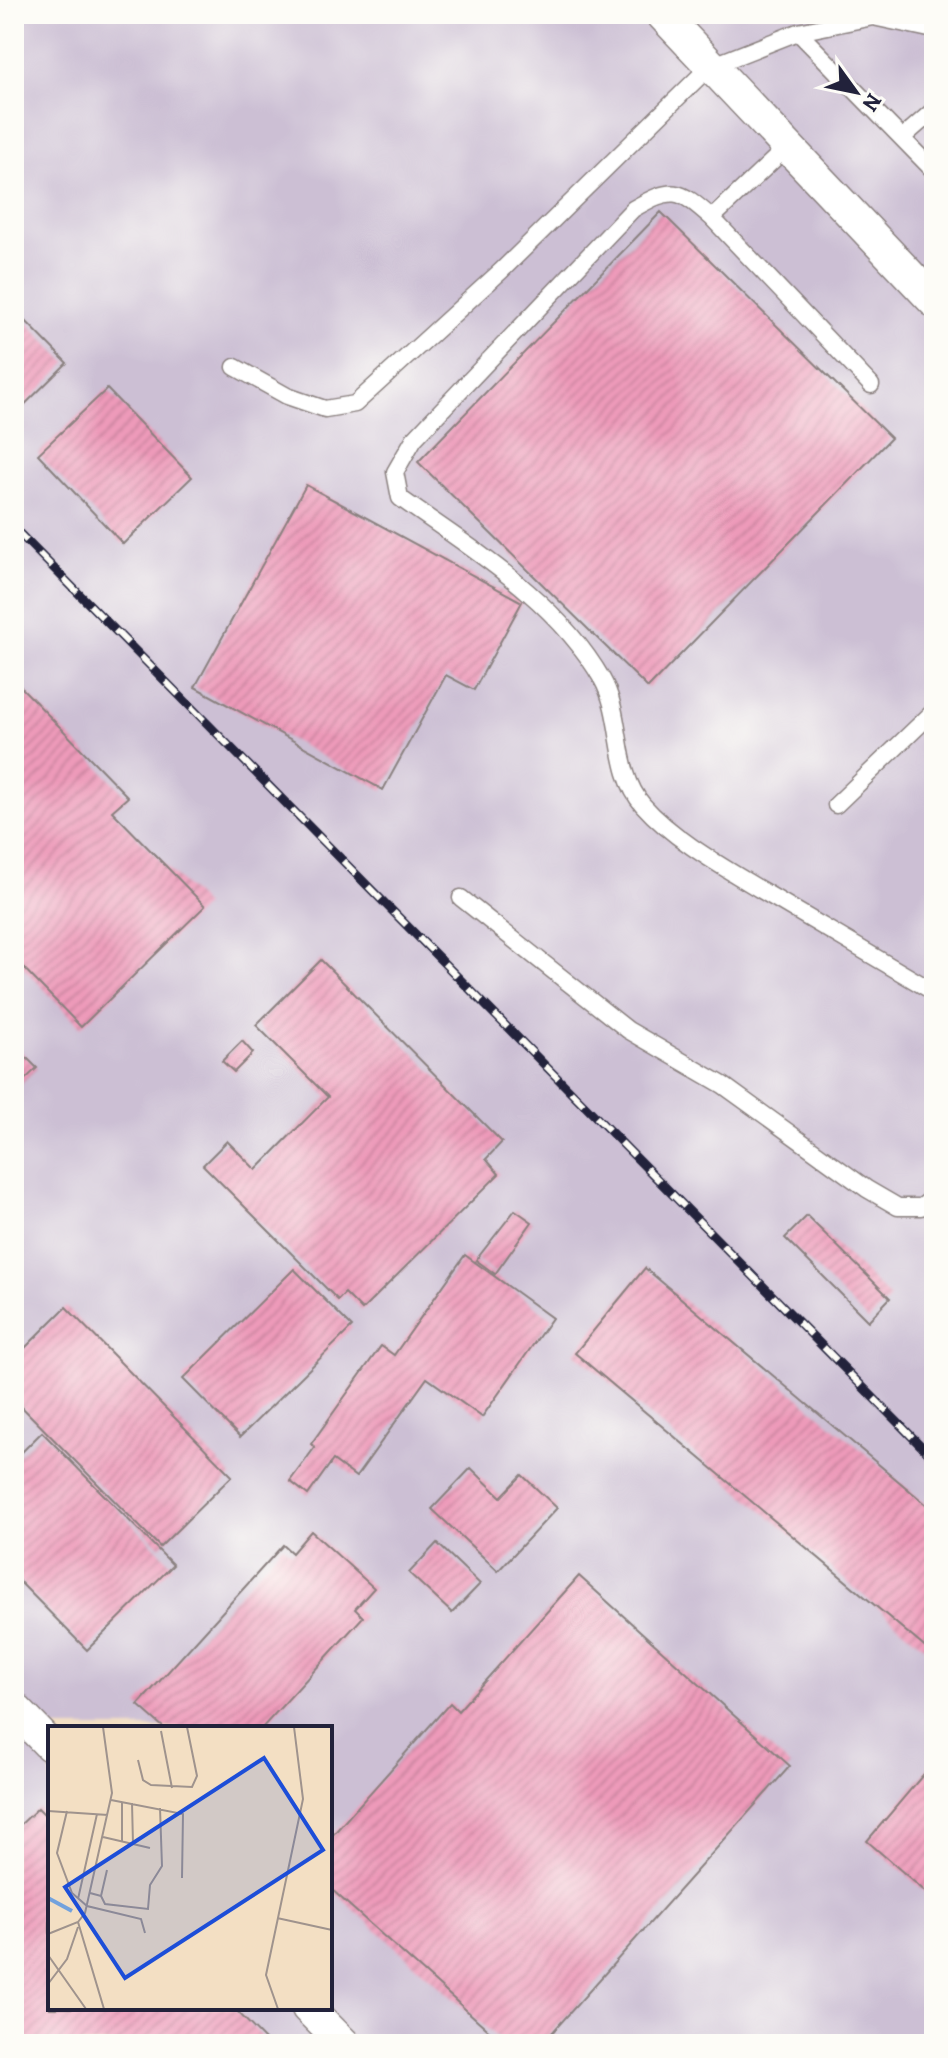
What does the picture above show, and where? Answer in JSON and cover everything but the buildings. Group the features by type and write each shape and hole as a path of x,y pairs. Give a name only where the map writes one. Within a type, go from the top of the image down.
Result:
{"street":[{"path":"662,14 934,301"},
{"path":"14,1708 48,1743"},
{"path":"310,2010 344,2044"}],"lane":[{"path":"235,367 287,396 325,409 355,404 501,271 709,67 798,32 873,17 934,30"},
{"path":"798,32 934,171"},
{"path":"902,138 934,110"},
{"path":"712,218 786,148"},
{"path":"871,385 712,218 684,194 663,192 633,209 414,439 395,472 400,498 515,580 564,628 603,680 616,717 623,761 642,804 709,858 934,992"},
{"path":"836,805 934,711"},
{"path":"461,898 628,1030 723,1085 867,1189 898,1207 921,1207 934,1197"}],"shaded area":[{"path":"14,14 934,14 934,2044 14,2044"}],"railway":[{"path":"14,528 934,1459"}]}
